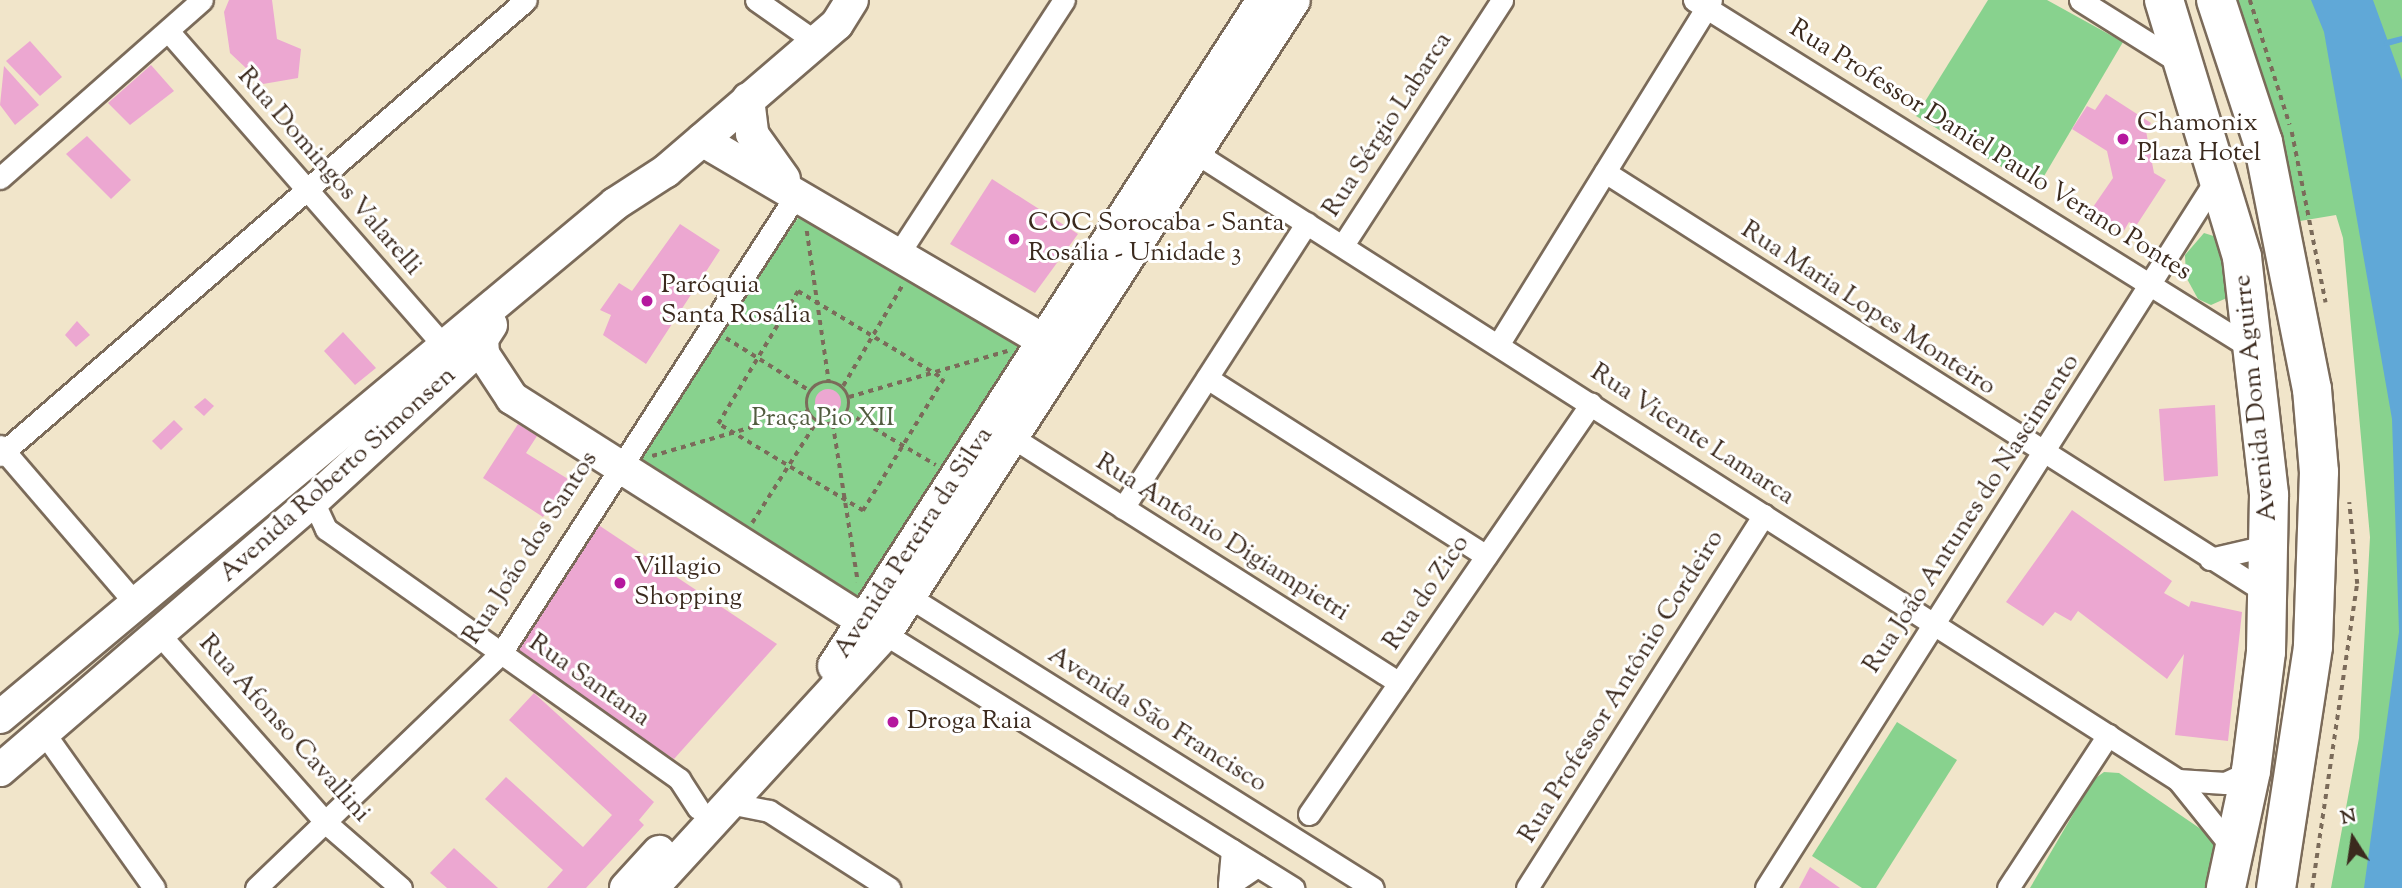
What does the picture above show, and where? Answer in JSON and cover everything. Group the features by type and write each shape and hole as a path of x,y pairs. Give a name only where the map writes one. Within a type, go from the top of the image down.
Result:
{"highway":[{"name":"Avenida Dom Aguirre","path":"2164,0 2218,168 2256,351 2270,545 2270,595 2251,771 2226,888"},
{"name":"Avenida Dom Aguirre","path":"2216,0 2263,142 2312,390 2319,472 2312,648 2276,888"}],"main road":[{"name":"Avenida Roberto Simonsen","path":"0,717 135,603 352,429 604,215 666,171 816,41 852,0"},
{"name":"Avenida Pereira da Silva","path":"626,888 842,657 911,598 1058,370 1185,146 1263,0"},
{"name":"Avenida Pereira da Silva","path":"652,888 729,803 875,628 958,478 1043,340 1294,0"},
{"path":"748,99 763,158 798,192"},
{"path":"702,140 798,192 1043,340 1058,370"},
{"name":"Avenida Roberto Simonsen","path":"0,770 313,501 417,404 628,218 666,171"},
{"path":"512,398 482,346 488,327 572,254 604,215"},
{"path":"417,404 450,361 447,349"},
{"path":"417,404 462,379 512,398 875,628"},
{"path":"313,501 318,473 352,429"}],"street":[{"path":"0,178 169,32 202,0"},
{"path":"135,603 2,451 526,0"},
{"path":"756,0 816,41"},
{"path":"907,258 1064,0"},
{"name":"Rua Sérgio Labarca","path":"1343,245 1502,0"},
{"path":"2080,0 2186,66"},
{"path":"1498,345 1605,172 1704,3"},
{"name":"Rua Professor Daniel Paulo Verano Pontes","path":"1704,3 2256,351"},
{"name":"Rua Domingos Valarelli","path":"169,32 447,349"},
{"name":"Rua Vicente Lamarca","path":"1185,146 1935,622 2178,780 2235,851"},
{"name":"Rua João Antunes do Nascimento","path":"1766,888 2215,186 2218,168"},
{"name":"Rua Maria Lopes Monteiro","path":"1605,172 2042,455 2270,595"},
{"name":"Rua João dos Santos","path":"256,888 501,653 798,192"},
{"path":"1124,508 1307,223"},
{"path":"1207,378 1486,556"},
{"name":"Rua do Zico","path":"1304,846 1309,814 1591,403"},
{"name":"Rua Antônio Digiampietri","path":"1015,439 1399,683"},
{"name":"Rua Santana","path":"313,501 326,529 679,779 698,808"},
{"name":"Rua Professor Antônio Cordeiro","path":"1527,888 1764,515"},
{"path":"2210,559 2270,545"},
{"name":"Avenida São Francisco","path":"911,598 1373,888"},
{"path":"875,628 1293,888"},
{"name":"Rua Afonso Cavallini","path":"159,635 326,823 401,888"},
{"path":"44,733 154,888"},
{"path":"2008,888 2108,734"},
{"name":"Rua Vicente Lamarca","path":"2178,780 2225,783 2251,771"},
{"path":"729,803 769,811 889,888"},
{"name":"Rua do Zico","path":"1278,830 1309,814"},
{"path":"1228,886 1232,850"},
{"path":"1228,886 1257,866"}],"path":[{"path":"798,192 829,381"},
{"path":"843,386 872,336 907,258"},
{"path":"799,291 872,336 944,379 863,511 718,424 799,291"},
{"path":"711,328 810,391"},
{"path":"849,397 1043,340"},
{"path":"810,391 829,381 843,386 849,397 848,413"},
{"path":"810,391 808,411 817,421 833,424 848,413"},
{"path":"620,465 808,411"},
{"path":"848,413 958,478"},
{"path":"740,542 817,421"},
{"path":"833,424 845,500 875,628"}],"green space":[{"path":"1988,0 2047,0 2123,42 2037,188 1916,116"},
{"path":"2228,0 2402,0 2402,888 2331,888 2359,738 2370,537 2343,238 2336,215 2300,221 2276,130"},
{"name":"Praça Pio XII","path":"804,209 1027,345 861,605 636,460"},
{"path":"2204,233 2220,238 2229,297 2211,305 2198,299 2186,277 2185,255"},
{"path":"1897,722 1957,760 1876,888 1862,888 1812,856"},
{"path":"2104,772 2119,773 2211,836 2218,854 2210,888 2030,888 2093,780"}],"water":[{"path":"2311,0 2373,0 2402,80 2402,888 2364,888 2399,632 2392,419 2324,32"}],"building":[{"path":"229,0 272,0 277,39 301,49 298,78 263,84 230,53 224,12"},
{"path":"30,41 62,77 40,96 6,61"},
{"path":"151,65 174,91 130,125 108,103"},
{"path":"4,66 39,105 15,125 0,105"},
{"path":"2106,94 2151,123 2146,131 2154,173 2166,180 2136,226 2129,222 2122,234 2091,210 2113,178 2107,151 2072,129 2087,106 2095,110"},
{"path":"87,136 131,180 111,199 66,154"},
{"name":"COC Sorocaba - Santa Rosália - Unidade 3","path":"992,179 1078,234 1035,293 950,244"},
{"name":"Paróquia Santa Rosália","path":"680,224 720,250 646,364 603,335 611,315 600,310 619,283 632,291"},
{"path":"77,321 90,335 76,347 65,335"},
{"path":"343,332 376,368 355,385 324,351"},
{"path":"828,389 837,393 841,402 837,411 828,415 819,411 815,402 819,393"},
{"path":"205,398 214,406 204,416 194,407"},
{"path":"2215,405 2218,476 2164,481 2159,409"},
{"path":"174,420 183,429 161,450 152,441"},
{"path":"518,424 537,436 526,453 568,479 543,517 483,478"},
{"path":"2072,510 2172,581 2164,593 2189,607 2191,601 2242,612 2228,741 2175,735 2184,654 2167,679 2078,611 2071,621 2055,612 2043,626 2006,602"},
{"name":"Villagio Shopping","path":"594,522 777,644 674,759 509,653"},
{"path":"534,693 654,802 639,820 644,825 586,888 547,888 563,870 485,799 506,777 583,847 612,815 509,720"},
{"path":"454,848 498,888 447,888 430,873"},
{"path":"1810,867 1840,888 1799,888"}],"waterway":[{"path":"2387,43 2402,39"}],"place":[{"name":"Chamonix Plaza Hotel","path":"2123,139"},
{"name":"COC Sorocaba - Santa Rosália - Unidade 3","path":"1014,239"},
{"name":"Paróquia Santa Rosália","path":"647,301"},
{"name":"Villagio Shopping","path":"620,583"},
{"name":"Droga Raia","path":"893,722"}]}
